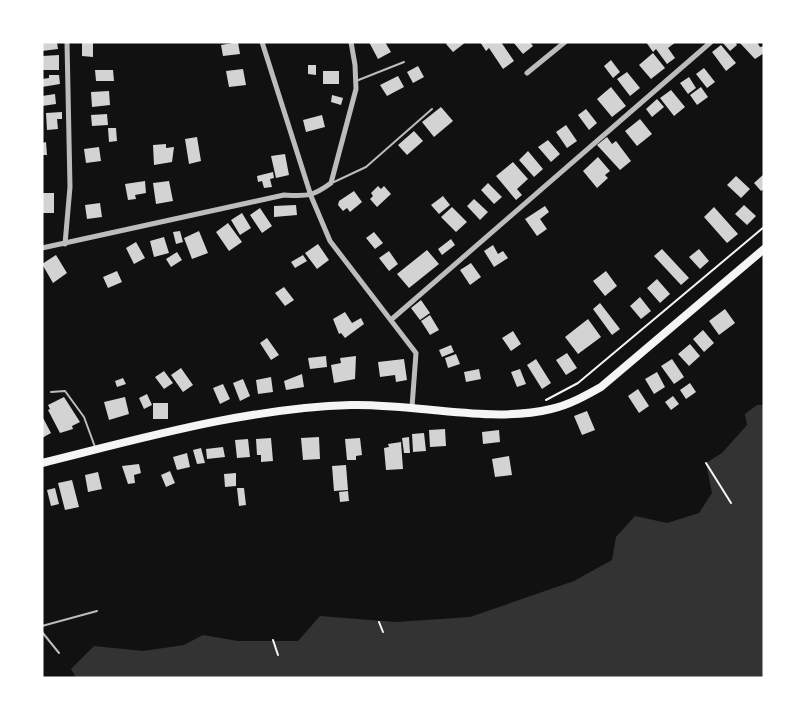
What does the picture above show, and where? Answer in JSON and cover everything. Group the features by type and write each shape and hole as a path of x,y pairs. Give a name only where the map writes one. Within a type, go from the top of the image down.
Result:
{"main road":[{"path":"42,463 198,426 287,411 352,405 527,413 551,410 576,401 601,387 627,368 764,249"}],"street":[{"path":"64,244 70,188 67,42"},
{"path":"261,42 311,196 330,241 416,353 412,407"},
{"path":"42,248 284,195 311,196 331,183 356,81 351,42"},
{"path":"527,73 565,42"},
{"path":"392,319 709,43"}],"lane":[{"path":"356,81 404,62"},
{"path":"331,183 366,167 432,109"},
{"path":"51,392 65,390 84,417 95,450"},
{"path":"42,626 97,611"},
{"path":"42,632 59,653"}],"path":[{"path":"540,402 578,383 764,227"},
{"path":"706,463 731,503"},
{"path":"379,622 383,632"},
{"path":"273,640 278,655"}],"shaded area":[{"path":"757,405 764,405 764,678 76,678 71,669 94,646 143,651 184,645 203,635 238,641 298,641 320,616 396,622 470,617 574,581 612,560 616,537 635,516 667,523 699,513 712,493 706,463 722,453 747,425 745,414"}],"building":[{"path":"42,42 57,42 58,49 42,51"},
{"path":"82,42 93,43 93,57 82,56"},
{"path":"238,42 240,54 223,56 221,45"},
{"path":"369,42 385,42 391,52 378,59"},
{"path":"466,42 453,52 446,44"},
{"path":"480,42 501,42 514,61 503,69 489,48 486,51"},
{"path":"513,42 530,42 533,46 523,54"},
{"path":"646,42 676,42 668,48 675,58 667,64 656,49 653,52"},
{"path":"722,42 735,42 737,45 730,51"},
{"path":"739,42 757,42 760,47 764,46 764,53 755,59"},
{"path":"721,45 736,63 726,71 712,52"},
{"path":"653,53 665,68 651,79 639,65"},
{"path":"59,55 59,70 42,70 42,56"},
{"path":"611,60 620,72 613,78 604,66"},
{"path":"308,65 316,65 316,75 308,74"},
{"path":"418,66 424,77 413,83 407,72"},
{"path":"704,68 715,82 707,88 696,74"},
{"path":"243,69 246,85 229,87 226,71"},
{"path":"95,70 113,70 114,81 96,81"},
{"path":"323,71 339,71 339,84 323,84"},
{"path":"627,72 640,88 630,96 617,79"},
{"path":"49,75 59,75 60,84 42,87 42,79 49,78"},
{"path":"398,76 404,87 387,96 380,85"},
{"path":"689,77 696,88 688,94 680,83"},
{"path":"611,87 626,106 612,117 597,99"},
{"path":"701,87 708,97 697,105 690,95"},
{"path":"671,90 685,107 674,116 660,98"},
{"path":"109,91 110,105 92,107 91,92"},
{"path":"55,94 56,104 42,106 42,96"},
{"path":"332,95 343,98 341,105 331,102"},
{"path":"657,99 664,107 652,117 646,109"},
{"path":"441,107 453,121 434,137 422,122"},
{"path":"586,109 597,123 589,130 578,115"},
{"path":"62,112 62,119 57,119 58,129 47,130 46,113"},
{"path":"107,114 108,125 92,126 91,115"},
{"path":"322,115 325,127 306,132 303,120"},
{"path":"640,119 652,134 637,146 625,131"},
{"path":"566,125 577,141 567,148 556,132"},
{"path":"108,128 116,128 117,141 109,142"},
{"path":"414,131 423,141 407,155 398,145"},
{"path":"197,137 201,161 189,164 185,139"},
{"path":"607,137 612,144 616,141 631,161 620,170 597,145"},
{"path":"548,140 560,154 551,162 538,147"},
{"path":"46,142 47,155 42,155 42,143"},
{"path":"166,144 166,148 174,147 172,162 154,165 153,145"},
{"path":"99,147 101,161 86,163 84,149"},
{"path":"528,151 543,169 534,177 519,160"},
{"path":"285,154 289,175 276,178 271,156"},
{"path":"598,157 610,171 605,175 608,178 597,188 583,171"},
{"path":"513,162 528,179 517,189 522,195 516,200 496,176"},
{"path":"273,172 274,178 270,179 272,187 264,188 262,181 258,182 257,176"},
{"path":"764,174 764,189 761,191 754,183"},
{"path":"736,176 750,189 741,198 727,185"},
{"path":"145,181 146,193 135,195 136,199 128,200 125,184"},
{"path":"169,181 173,201 156,204 153,183"},
{"path":"488,183 502,197 494,204 481,190"},
{"path":"378,186 381,189 384,186 391,194 377,207 370,199 373,196 371,193"},
{"path":"354,191 362,202 350,212 347,208 343,211 338,205 339,201"},
{"path":"42,193 54,193 54,213 42,213"},
{"path":"443,196 450,205 439,214 431,205"},
{"path":"474,199 488,212 480,220 467,206"},
{"path":"100,203 102,217 87,219 85,205"},
{"path":"296,205 297,215 274,217 274,206"},
{"path":"744,205 756,216 747,225 735,214"},
{"path":"545,206 549,212 540,219 547,229 537,236 525,219"},
{"path":"452,207 467,222 456,232 441,217"},
{"path":"714,207 738,234 727,243 704,217"},
{"path":"260,208 272,226 262,233 250,215"},
{"path":"242,213 251,228 240,235 231,220"},
{"path":"228,223 242,242 229,251 216,232"},
{"path":"180,231 183,242 176,244 173,232"},
{"path":"199,231 208,253 192,259 184,238"},
{"path":"374,232 383,243 375,249 366,238"},
{"path":"164,237 169,253 154,257 150,241"},
{"path":"451,239 455,245 442,255 438,249"},
{"path":"136,242 145,258 134,264 126,248"},
{"path":"318,244 329,260 317,269 305,253"},
{"path":"493,245 498,254 503,251 508,258 494,267 484,251"},
{"path":"662,249 689,278 681,285 654,256"},
{"path":"699,249 709,261 700,269 689,257"},
{"path":"427,250 439,264 409,288 397,274"},
{"path":"389,251 398,264 389,271 379,258"},
{"path":"177,252 182,260 171,267 166,259"},
{"path":"56,255 67,273 53,283 42,264"},
{"path":"303,255 307,261 295,268 291,262"},
{"path":"471,263 481,277 470,285 460,270"},
{"path":"117,271 122,282 108,288 103,277"},
{"path":"606,271 617,286 605,296 593,281"},
{"path":"657,279 670,294 660,303 647,288"},
{"path":"284,287 294,300 285,306 275,293"},
{"path":"640,297 651,311 641,319 630,306"},
{"path":"421,300 430,313 420,320 411,308"},
{"path":"600,303 620,329 612,335 593,309"},
{"path":"725,309 735,323 719,335 709,321"},
{"path":"345,312 352,323 361,318 364,324 345,338 341,333 339,334 333,319"},
{"path":"430,315 439,330 430,335 421,321"},
{"path":"588,319 601,337 578,354 565,337"},
{"path":"703,330 714,343 704,352 693,339"},
{"path":"513,331 521,344 511,351 502,338"},
{"path":"267,338 279,355 271,360 260,343"},
{"path":"690,344 700,356 689,366 678,354"},
{"path":"451,345 454,352 442,357 439,350"},
{"path":"567,353 577,368 566,375 556,360"},
{"path":"456,354 460,364 448,368 445,358"},
{"path":"326,356 327,367 310,369 308,358"},
{"path":"356,356 355,379 334,383 331,365 341,363 340,358"},
{"path":"404,359 407,380 396,382 395,375 380,377 378,362"},
{"path":"536,359 551,383 542,389 527,365"},
{"path":"672,359 684,377 674,384 661,366"},
{"path":"181,368 193,385 183,392 171,375"},
{"path":"479,369 481,379 466,382 464,372"},
{"path":"520,369 526,384 517,387 511,372"},
{"path":"164,371 173,383 164,389 155,377"},
{"path":"657,372 665,387 654,394 645,379"},
{"path":"302,374 304,387 286,390 284,381"},
{"path":"271,377 273,392 258,394 256,380"},
{"path":"123,378 126,384 117,387 115,381"},
{"path":"243,379 250,396 240,401 233,383"},
{"path":"690,383 696,392 686,399 680,390"},
{"path":"223,384 230,399 220,404 213,388"},
{"path":"638,389 649,406 639,413 628,396"},
{"path":"147,394 152,405 144,409 139,398"},
{"path":"673,396 679,404 671,410 665,402"},
{"path":"64,397 80,422 72,426 73,429 60,433 48,410 50,409 48,405"},
{"path":"125,397 129,414 109,420 104,402"},
{"path":"153,403 168,403 168,419 153,419"},
{"path":"587,411 595,430 582,435 574,416"},
{"path":"42,416 51,433 42,438"},
{"path":"445,429 446,446 430,447 429,430"},
{"path":"499,430 500,442 483,444 482,432"},
{"path":"424,433 426,451 413,452 412,434"},
{"path":"319,437 320,459 303,460 301,438"},
{"path":"409,437 410,453 404,453 402,438"},
{"path":"271,438 273,461 261,462 261,455 257,455 256,439"},
{"path":"360,438 362,455 356,456 356,460 347,460 345,439"},
{"path":"248,439 250,457 237,458 235,440"},
{"path":"401,442 403,469 386,470 384,448 389,447 388,444"},
{"path":"223,447 225,457 207,459 206,449"},
{"path":"201,448 205,463 197,464 193,450"},
{"path":"187,453 190,467 177,470 173,457"},
{"path":"509,456 512,475 495,477 492,459"},
{"path":"139,464 141,473 134,475 135,483 128,484 122,466"},
{"path":"346,465 348,490 334,491 332,466"},
{"path":"170,471 175,483 166,487 161,475"},
{"path":"98,472 102,489 88,492 85,475"},
{"path":"236,473 236,486 225,487 224,474"},
{"path":"72,480 79,507 65,510 58,483"},
{"path":"55,488 59,504 51,506 47,490"},
{"path":"237,488 244,488 246,505 239,506"},
{"path":"348,491 349,501 340,502 339,492"}]}
